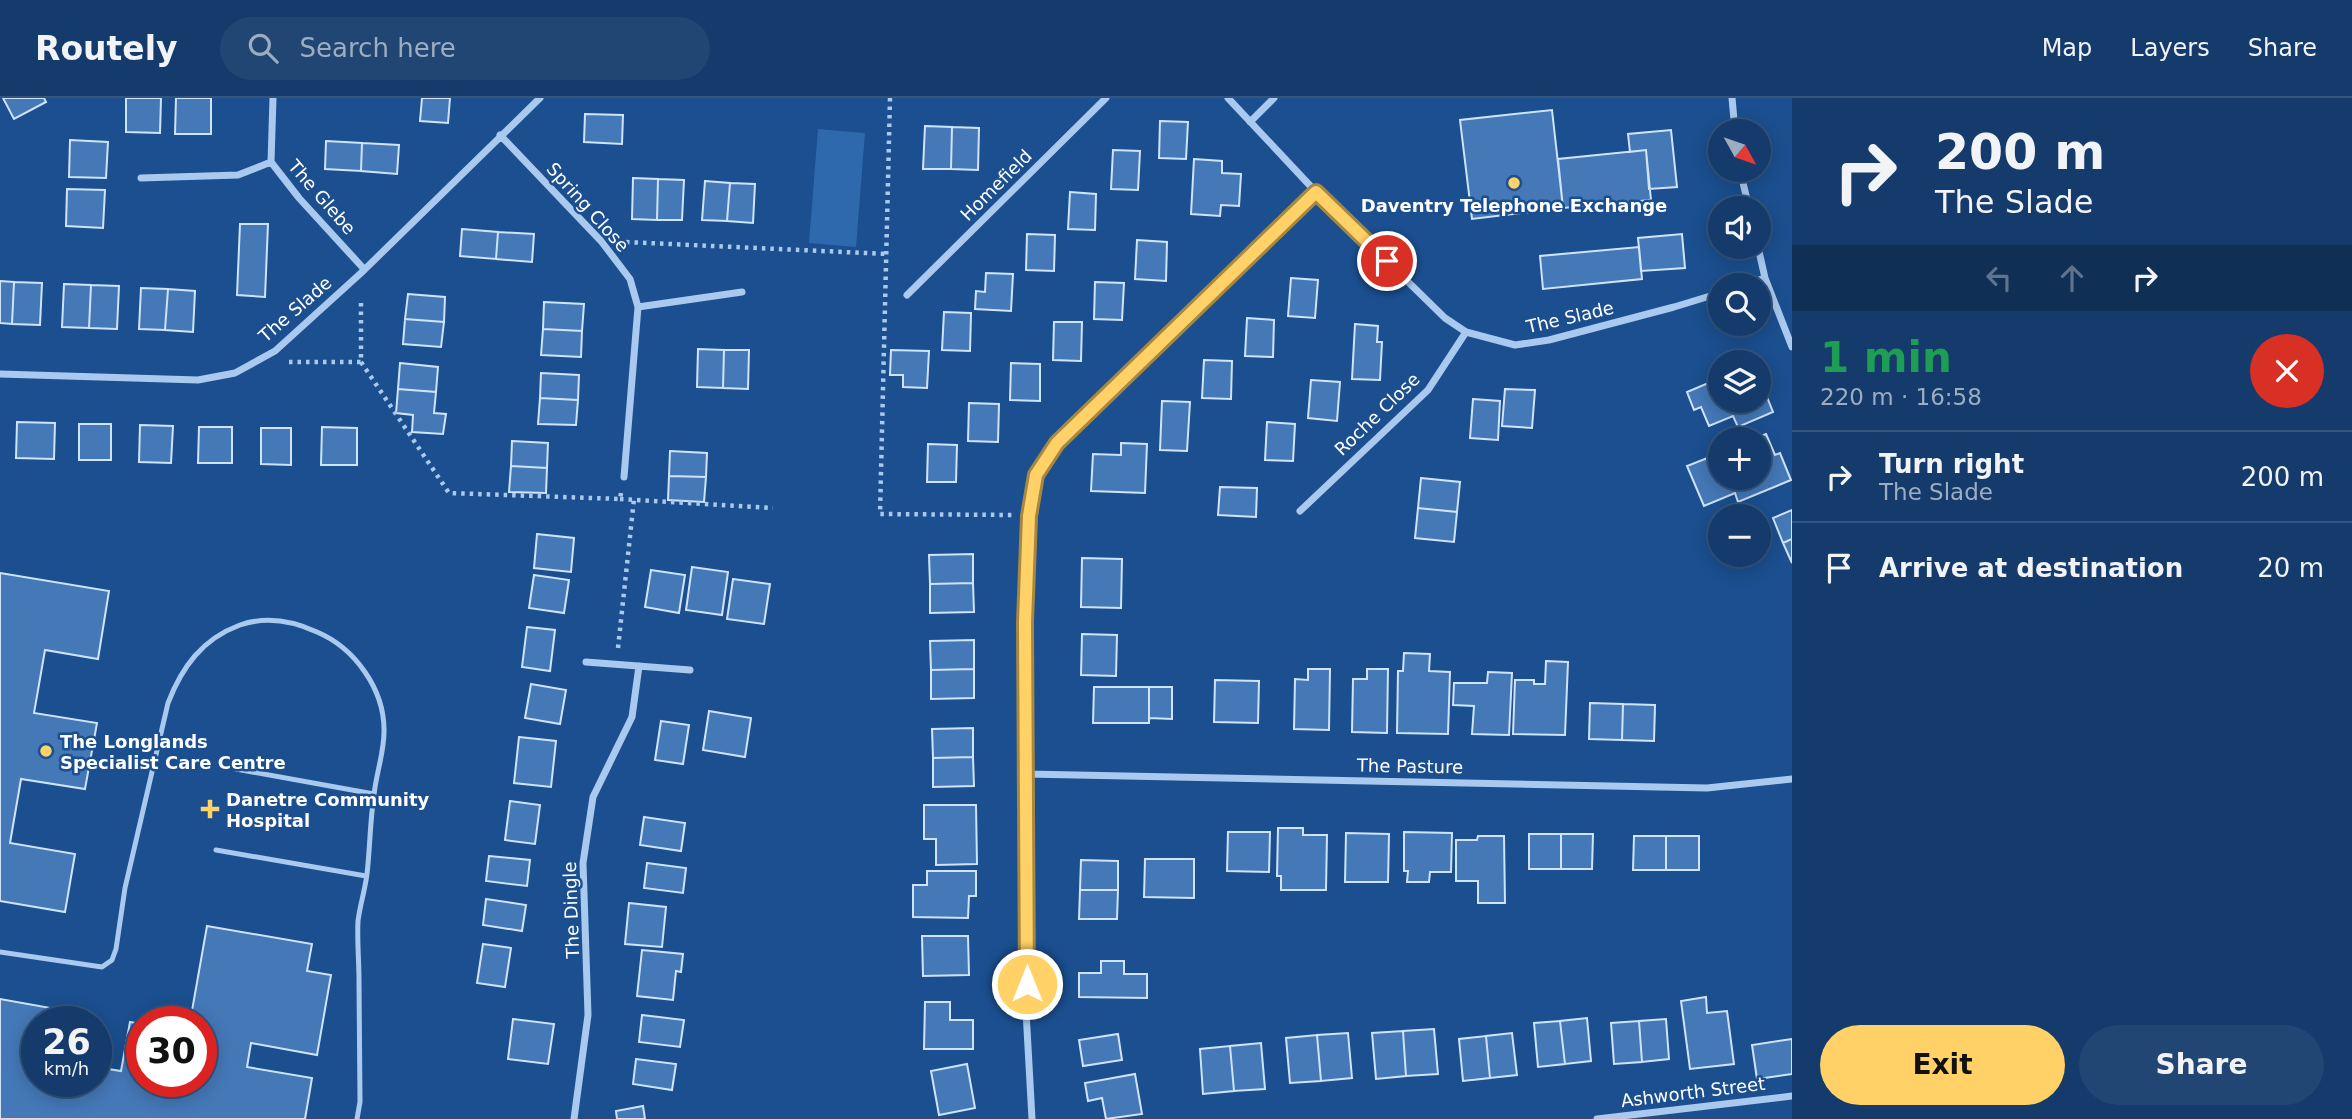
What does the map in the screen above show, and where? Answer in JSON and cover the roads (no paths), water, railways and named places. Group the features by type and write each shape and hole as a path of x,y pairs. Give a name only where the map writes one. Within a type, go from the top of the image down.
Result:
{"street":[{"name":"The Glebe","path":"273,98 271,162 362,271"},
{"name":"The Slade","path":"0,374 198,380 235,373 275,351 362,271 540,98"},
{"name":"Homefield","path":"907,295 1106,98"},
{"name":"The Slade","path":"1228,98 1316,192 1445,318 1466,332 1515,345 1549,340 1708,296"},
{"path":"1250,122 1274,98"},
{"path":"1732,98 1734,119"},
{"name":"Spring Close","path":"500,135 601,241 630,279 638,307 624,477"},
{"path":"141,178 238,175 271,162"},
{"path":"1032,1119 1026,1011 1025,622 1029,516 1036,475 1057,443 1316,192"},
{"path":"638,307 742,292"},
{"path":"1771,293 1792,347"},
{"name":"Roche Close","path":"1300,511 1428,390 1466,332"},
{"path":"586,662 690,670"},
{"name":"The Dingle","path":"574,1119 588,1015 583,863 593,797 632,717 639,666"},
{"name":"The Pasture","path":"1027,774 1707,788 1792,779"},
{"name":"Ashworth Street","path":"1597,1119 1792,1096"}],"lane":[{"path":"0,952 102,967 111,960 116,949 125,888 168,703 177,678 194,654 211,640 230,628 249,621 292,622 322,634 337,642 359,663 373,686 383,717 382,749 358,922 360,1102 357,1119"},
{"path":"236,769 374,794"},
{"path":"216,850 366,876"}],"place":[{"name":"Daventry Telephone Exchange","path":"1514,183"},
{"name":"The Longlands Specialist Care Centre","path":"46,751"},
{"name":"Danetre Community Hospital","path":"210,809"}]}
